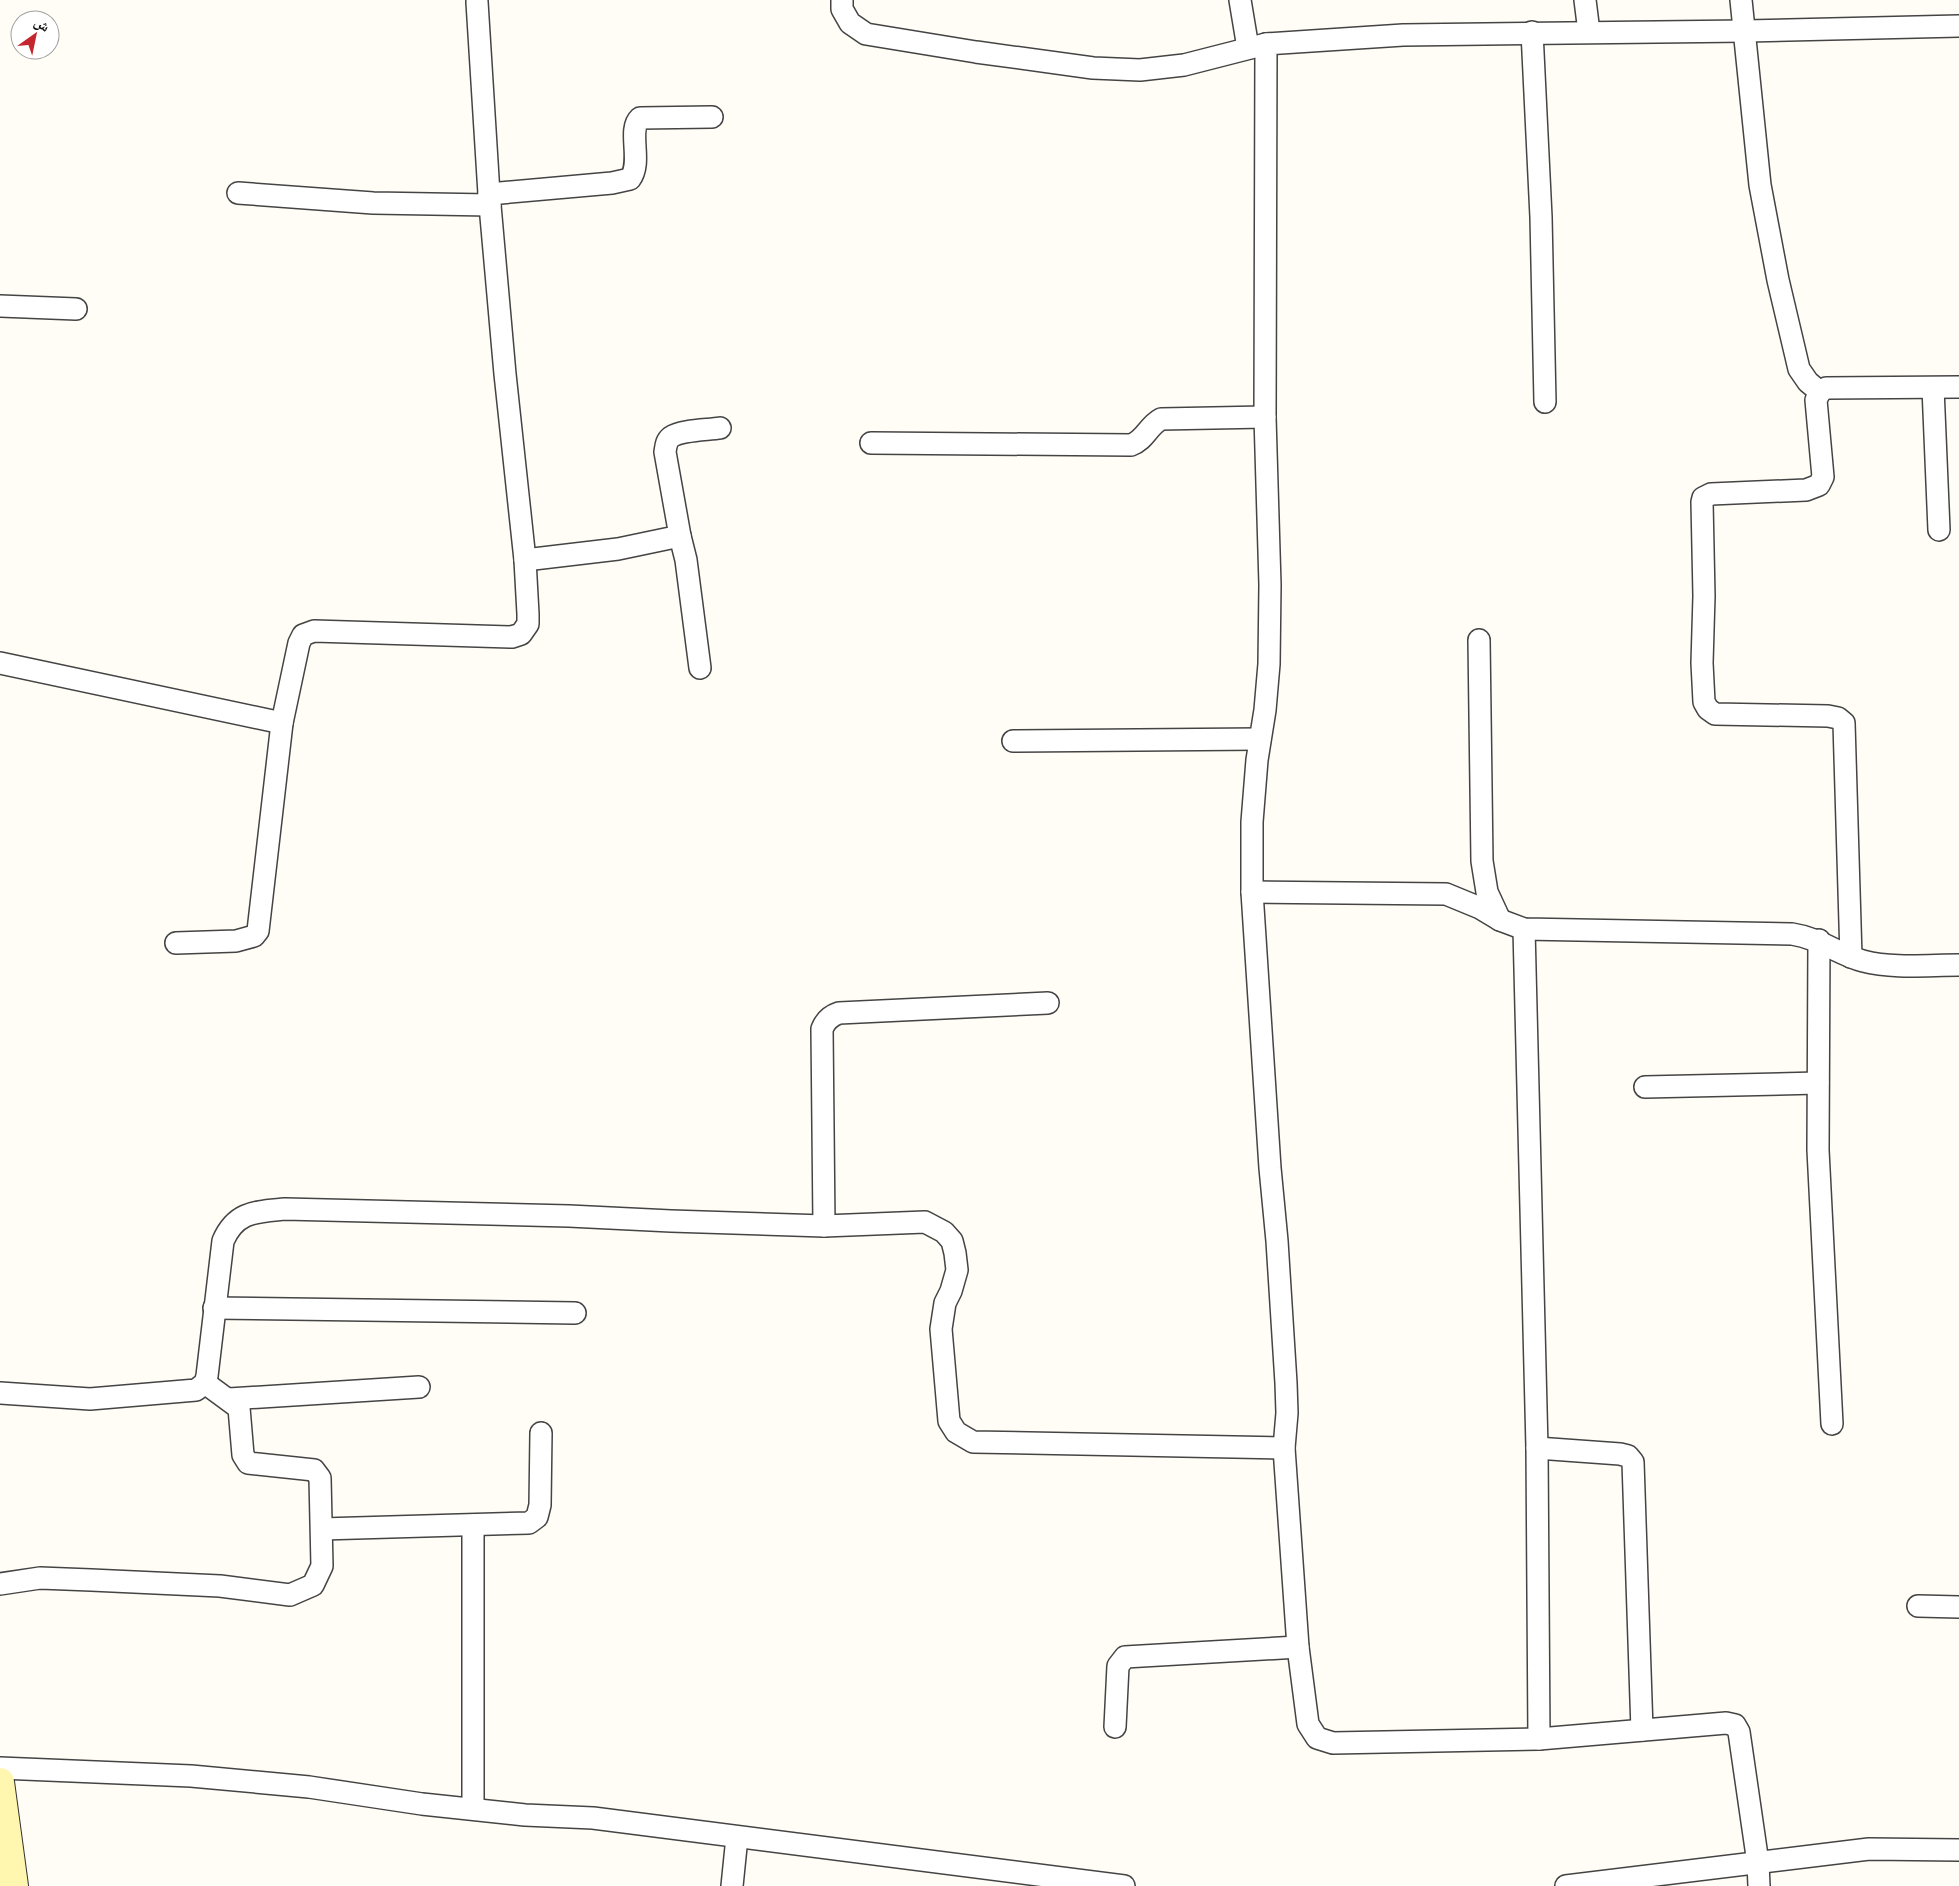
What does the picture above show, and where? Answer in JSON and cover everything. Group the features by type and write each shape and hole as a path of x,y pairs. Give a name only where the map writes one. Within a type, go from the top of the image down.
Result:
{"main road":[{"path":"0,1782 14,1886"}],"street":[{"path":"842,0 842,9 850,23 866,34 976,52 1093,68 1140,70 1184,65 1257,46 1403,35 1746,31 1959,26"},
{"path":"1240,0 1257,46 1270,585 1269,664 1265,710 1257,760 1252,822 1252,892 1270,1168 1278,1242 1287,1413 1284,1448 1298,1647 1308,1724 1317,1738 1333,1743 1539,1740 1726,1723 1734,1725 1740,1732 1758,1864 1759,1886"},
{"path":"1585,0 1589,32"},
{"path":"1741,0 1746,31 1760,185 1778,280 1799,369 1808,382 1820,392"},
{"path":"176,943 236,941 254,936 258,931 282,723 299,642 303,636 314,631 512,637 522,634 528,624 525,560 505,374 490,200 477,2"},
{"path":"1532,32 1541,217 1546,402"},
{"path":"238,193 373,202 490,200 612,183 630,179 635,172 635,125 640,118 712,117"},
{"path":"0,306 76,309"},
{"path":"1851,957 1844,723 1838,718 1828,716 1715,714 1708,709 1704,702 1702,664 1704,596 1703,498 1711,494 1806,490 1819,484 1823,477 1816,400 1820,392 1826,388 1959,387"},
{"path":"1933,388 1939,530"},
{"path":"870,443 1131,445 1139,442 1153,423 1161,419 1265,417"},
{"path":"700,668 686,560 665,452 666,444 672,437 720,428"},
{"path":"525,560 618,549 680,536"},
{"path":"1479,640 1482,861 1488,892 1500,920"},
{"path":"0,663 282,723"},
{"path":"1013,741 1260,738"},
{"path":"1252,892 1446,894 1480,908 1500,920 1524,929 1781,933 1819,940 1851,957 1879,964 1959,965"},
{"path":"1524,929 1536,1448 1539,1740"},
{"path":"1819,940 1818,1150 1832,1424"},
{"path":"824,1226 822,1029 825,1022 833,1015 839,1013 1048,1003"},
{"path":"1645,1087 1818,1083"},
{"path":"0,1393 90,1399 178,1390 196,1390 205,1383 209,1367 214,1308 223,1241 229,1227 242,1218 258,1211 285,1209 520,1215 824,1226 925,1222 944,1232 952,1241 956,1270 951,1291 945,1303 941,1329 949,1421 956,1432 973,1442 1284,1448"},
{"path":"214,1308 575,1313"},
{"path":"0,1584 40,1578 220,1586 290,1596 313,1585 322,1566 320,1478 314,1470 300,1467 248,1463 243,1455 240,1412 236,1404 205,1383"},
{"path":"229,1399 419,1387"},
{"path":"322,1529 529,1524 537,1517 540,1505 541,1433"},
{"path":"1536,1448 1620,1454 1628,1456 1633,1462 1642,1730"},
{"path":"473,1525 473,1808"},
{"path":"1918,1606 1959,1608"},
{"path":"1115,1727 1118,1666 1125,1657 1298,1647"},
{"path":"0,1768 192,1776 309,1787 422,1804 525,1815 594,1818 1124,1886"},
{"path":"732,1886 737,1837"},
{"path":"1566,1886 1869,1850 1959,1850"}]}
